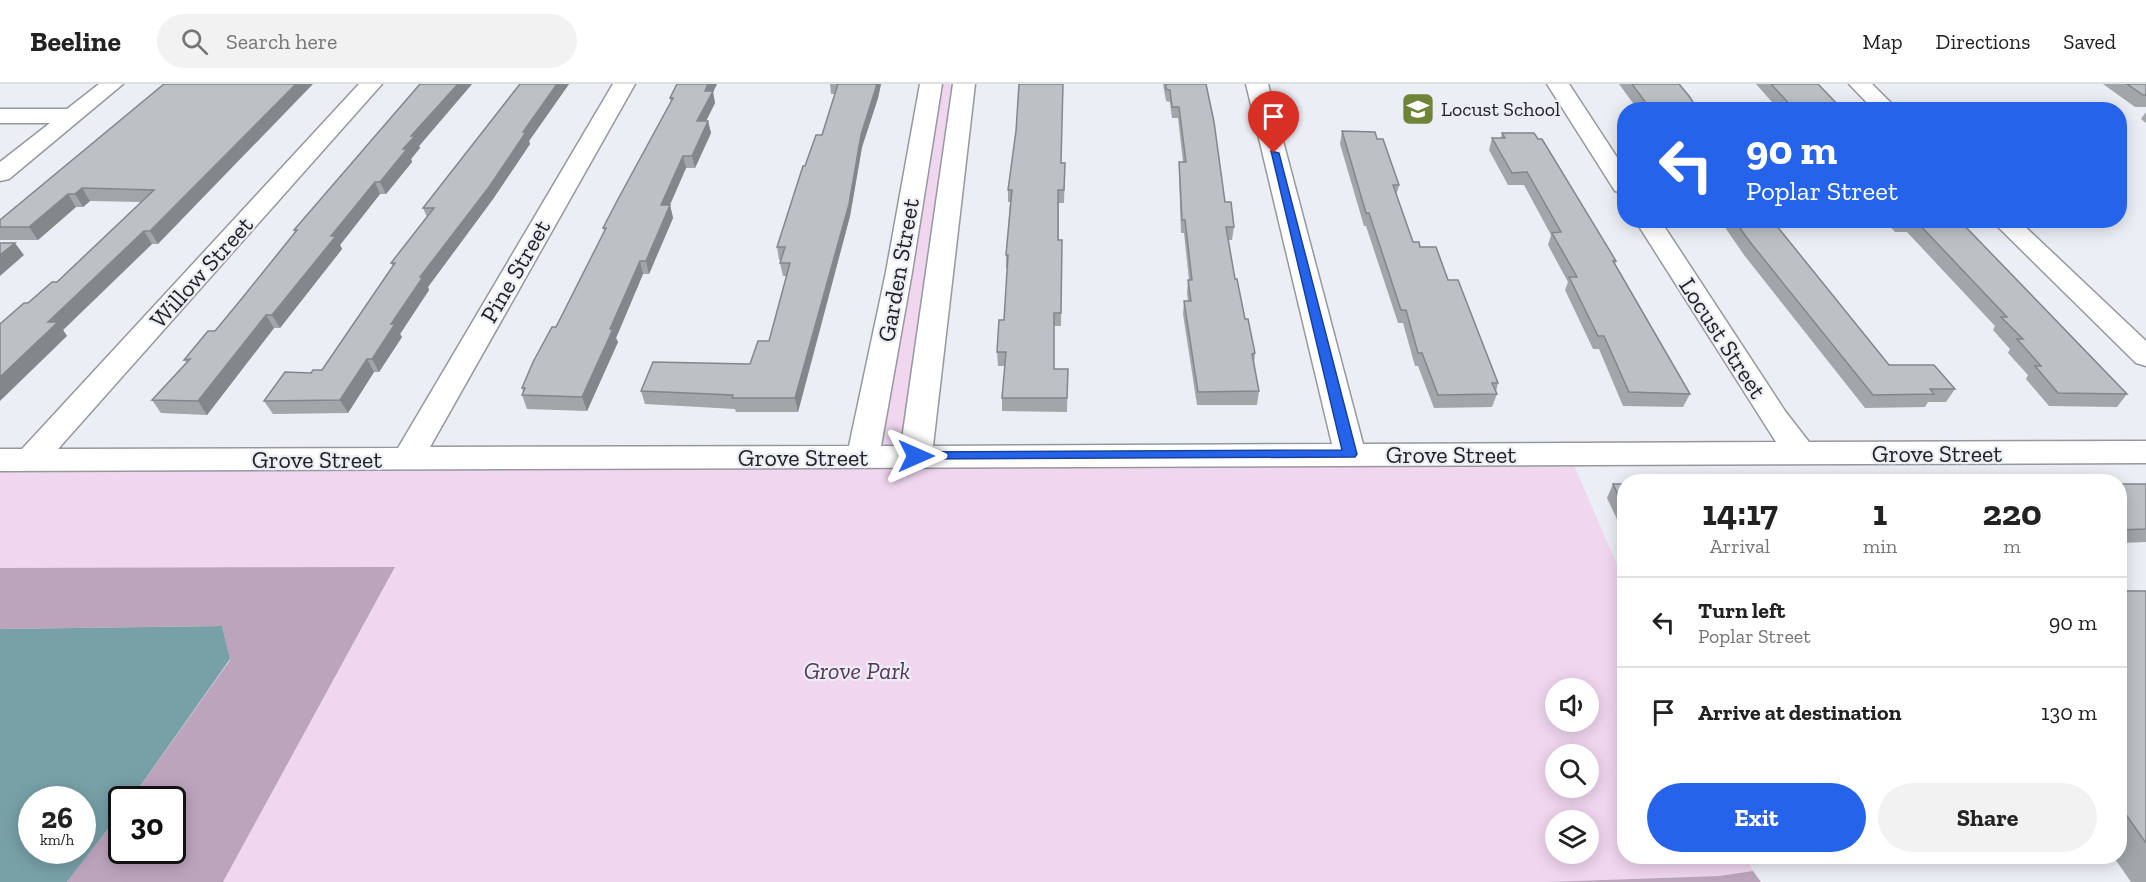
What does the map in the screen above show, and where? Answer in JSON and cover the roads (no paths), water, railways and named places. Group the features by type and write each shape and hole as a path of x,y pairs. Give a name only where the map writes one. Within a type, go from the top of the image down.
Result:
{"street":[{"path":"0,174 112,84"},
{"name":"Willow Street","path":"15,459 372,84"},
{"name":"Pine Street","path":"407,459 624,84"},
{"name":"Garden Street","path":"863,456 899,272 931,84"},
{"name":"Garden Street","path":"916,456 964,84"},
{"path":"1257,84 1350,454"},
{"path":"1558,84 1617,175"},
{"path":"1860,84 1879,102"},
{"path":"0,116 73,116"},
{"name":"Locust Street","path":"1652,228 1774,418 1801,454"},
{"path":"2011,228 2146,357"},
{"name":"Grove Street","path":"15,459 2146,452"}],"water":[{"path":"222,626 230,659 140,786 108,786 108,829 96,844 96,786 18,786 18,864 81,864 67,882 0,882 0,629"}],"place":[{"name":"Locust School","path":"1418,109"}],"park label":[{"name":"Grove Park","path":"857,670"}]}
